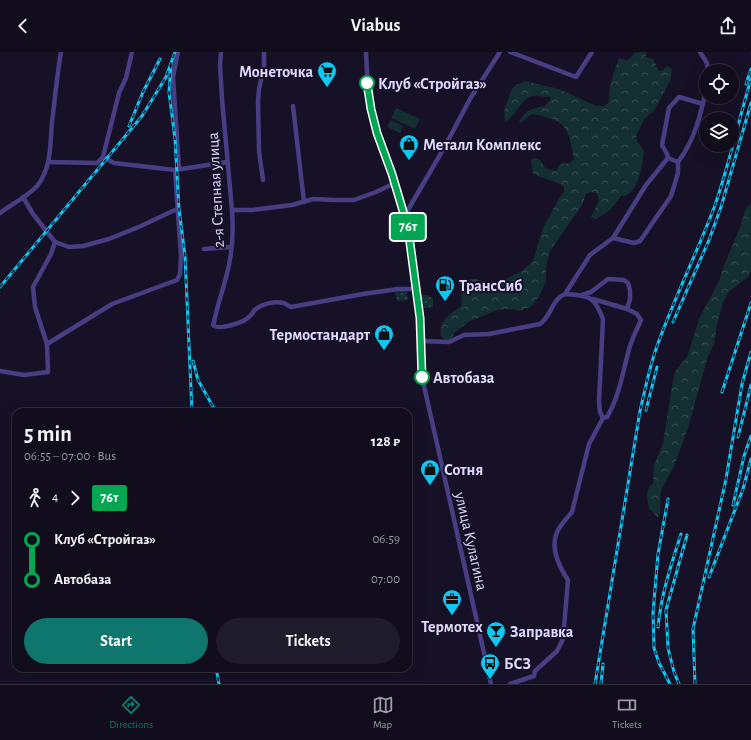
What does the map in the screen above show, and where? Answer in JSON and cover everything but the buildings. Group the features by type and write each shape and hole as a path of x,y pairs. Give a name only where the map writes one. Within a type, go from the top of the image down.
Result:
{"street":[{"path":"0,213 36,186 44,175 48,162 58,67 61,52"},
{"path":"48,162 97,163 102,157 132,52"},
{"path":"47,344 112,304 177,280 180,274 181,256 177,209 173,77 178,52"},
{"name":"2-я Степная улица","path":"221,52 220,65 222,99 232,210 231,258 213,325 217,328 240,322 251,316 254,309 269,303 283,302 291,307 364,294 417,289"},
{"path":"263,180 259,151 258,101 264,66 264,52"},
{"name":"улица Кулагина","path":"366,52 367,83 371,109 377,133 395,183 408,228 417,289 422,377 491,684"},
{"path":"405,215 444,148 470,99 500,52"},
{"path":"510,52 576,77 592,52"},
{"path":"700,52 707,64"},
{"path":"668,158 662,144 669,108 679,97 682,96 699,102"},
{"path":"613,238 634,243 640,241 671,196 678,173 678,162 688,148 697,127 703,104"},
{"path":"293,106 304,202"},
{"path":"102,157 114,163 177,170 227,162"},
{"path":"668,158 678,162"},
{"path":"565,294 590,255 613,238 646,185 668,158"},
{"path":"232,210 252,210 292,205 313,199 354,200 395,183"},
{"path":"23,197 32,214 55,242 69,247 83,246 109,239 177,209"},
{"path":"0,371 24,375 48,372 47,344 35,307 33,287 51,254 55,242"},
{"path":"204,249 231,247"},
{"path":"582,295 591,292 608,279 624,280 628,283 630,290 630,299 627,309"},
{"path":"421,341 449,342 464,335 489,334 540,324 547,319 555,302 560,296 565,294 582,295 627,309 636,314 641,320 630,346 620,388 610,411 606,417 603,418 589,444 572,512 568,519 560,527 556,536 556,557 568,580 563,639 557,651 535,671 534,676 510,684"},
{"path":"593,299 599,308 603,319 599,401 600,412 603,418"}],"green space":[{"path":"647,52 645,57 653,59 659,71 662,71 667,66 672,69 670,81 654,111 645,118 636,135 637,141 644,151 641,171 632,191 627,195 621,196 610,209 596,219 591,217 599,201 597,193 591,192 586,194 582,205 550,251 546,266 546,282 538,298 530,307 520,311 510,309 498,310 470,321 454,333 452,339 446,340 441,337 441,326 443,322 462,305 461,290 466,281 476,279 489,283 499,282 522,271 533,261 543,228 564,192 564,187 560,184 533,174 531,159 536,158 540,160 545,168 556,171 560,164 570,163 574,159 570,139 564,126 559,122 543,116 532,114 521,123 519,122 521,118 530,110 545,106 551,99 550,97 529,97 507,121 505,120 504,111 512,89 516,85 525,81 559,89 596,106 604,106 608,103 610,85 619,58 627,61 635,53"},
{"path":"396,108 420,119 415,129 391,118"},
{"path":"391,120 403,126 400,133 387,127"},
{"path":"751,203 751,271 748,277 728,292 722,306 714,344 708,356 688,428 674,466 661,490 660,514 656,517 649,509 647,495 649,487 653,483 654,465 663,443 674,374 688,355 699,319 719,281 741,225 745,210"},
{"path":"395,292 407,292 408,300 397,301"},
{"path":"422,295 427,295 433,298 433,307 423,308"}],"railway":[{"path":"0,287 142,116 166,77 175,52"},
{"path":"129,126 143,92 160,59"},
{"path":"171,64 169,92 175,139 179,209 185,256 192,408"},
{"path":"746,84 751,69"},
{"path":"595,684 640,411 649,372 663,331 714,208 751,79"},
{"path":"673,322 709,240 721,207 751,103"},
{"path":"722,392 751,303"},
{"path":"695,684 693,629 726,479 742,384 751,352"},
{"path":"193,361 198,380 214,408"},
{"path":"646,410 657,367"},
{"path":"738,437 751,385"},
{"path":"733,505 744,456 751,436"},
{"path":"709,577 743,489 751,459"},
{"path":"668,499 658,554 653,613 654,648 659,663 670,684"},
{"path":"658,627 664,592 681,534"},
{"path":"679,684 674,672 668,648 666,610 687,535"},
{"path":"601,684 603,664"},
{"path":"217,672 219,684"}],"bus line":[{"name":"76т","path":"367,83 377,133 392,174 408,228 420,318 422,377"}],"place":[{"name":"Клуб «Стройгаз»","path":"367,83"},
{"name":"Монеточка","path":"327,88"},
{"name":"Металл Комплекс","path":"409,161"},
{"name":"ТрансСиб","path":"445,302"},
{"name":"Термостандарт","path":"384,351"},
{"name":"Автобаза","path":"422,377"},
{"name":"Сотня","path":"430,486"},
{"name":"Термотех","path":"452,616"},
{"name":"Заправка","path":"496,648"},
{"name":"БСЗ","path":"490,680"}]}
